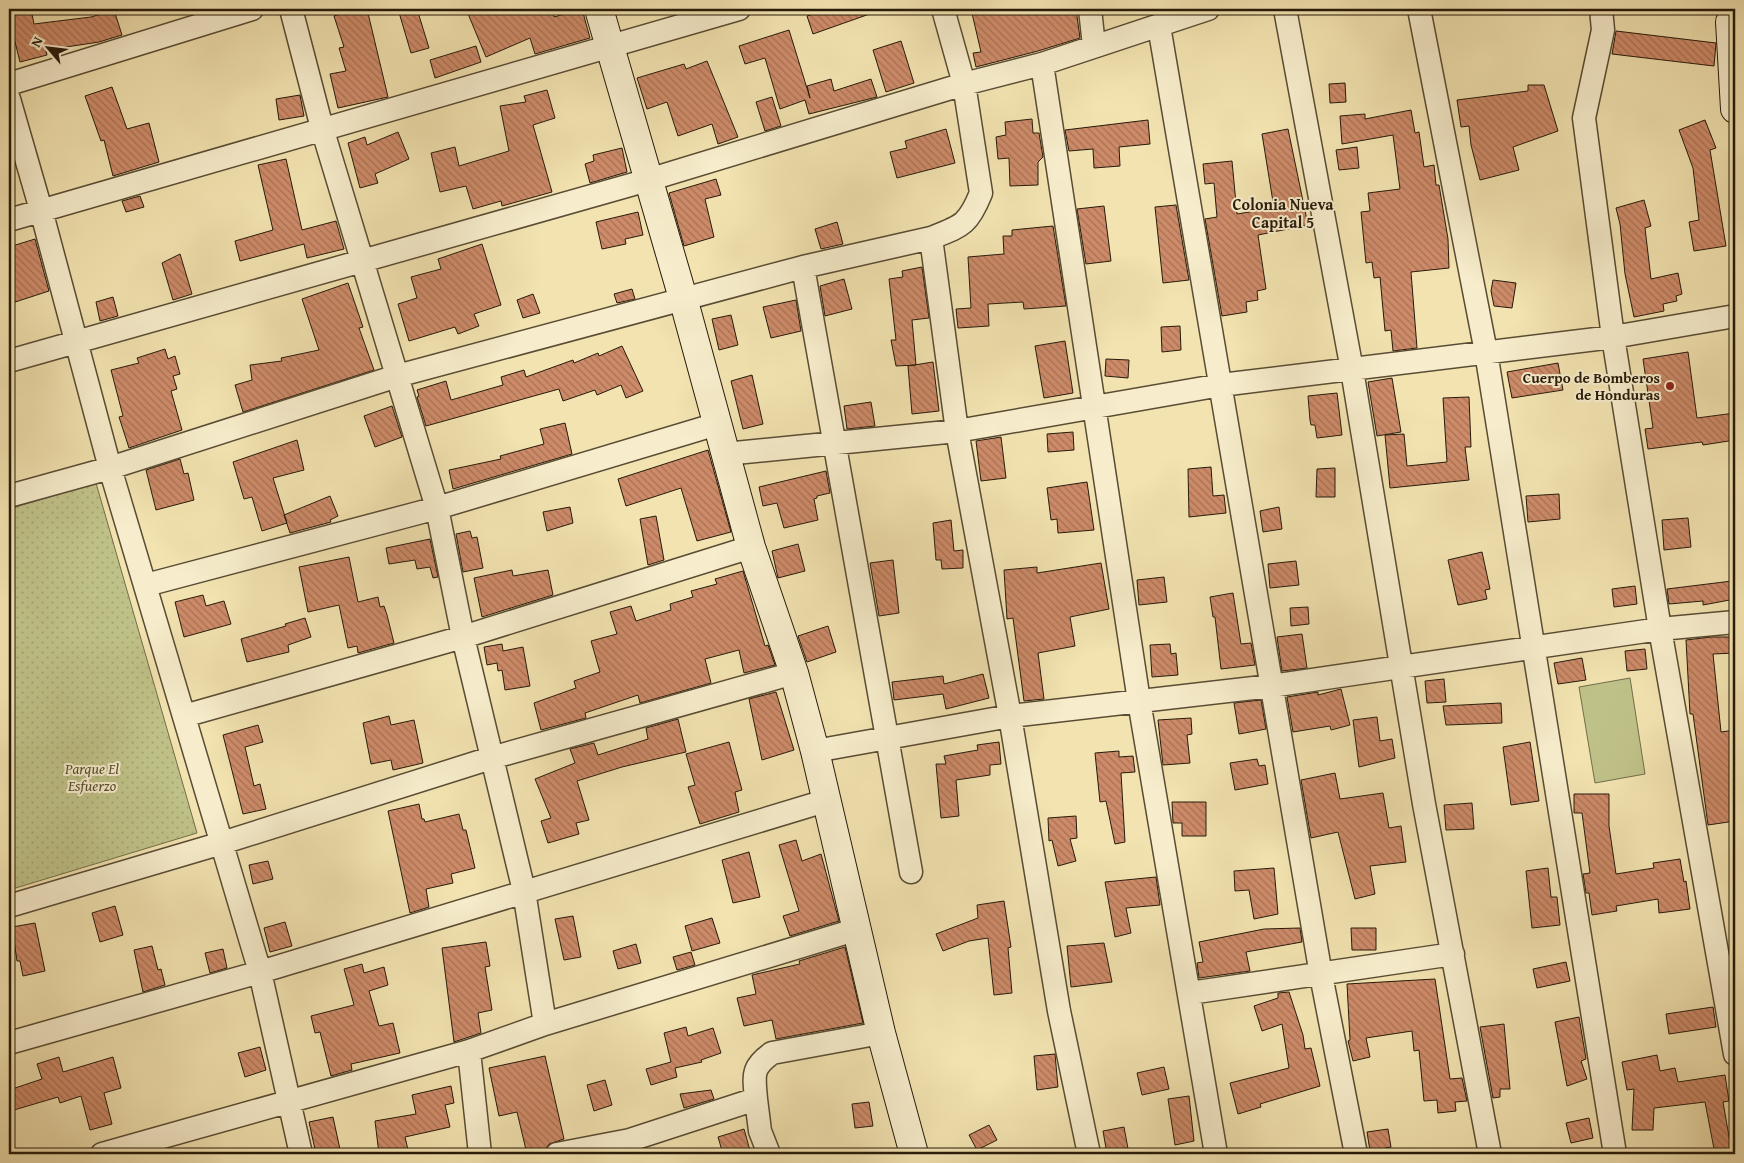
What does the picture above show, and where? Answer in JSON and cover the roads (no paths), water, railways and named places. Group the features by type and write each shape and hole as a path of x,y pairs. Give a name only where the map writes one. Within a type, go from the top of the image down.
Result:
{"street":[{"path":"9,84 252,9"},
{"path":"291,9 322,128 437,508 463,637 524,891 545,1024"},
{"path":"599,9 612,46 751,547 794,672 815,750 825,801 858,929 881,1033 914,1154"},
{"path":"9,220 739,9"},
{"path":"9,496 110,468 397,376 683,298 803,267 931,238 960,226 974,209 981,193 964,84 943,9"},
{"path":"1090,9 1094,46"},
{"path":"9,361 648,180 964,84 1042,64 1208,9"},
{"path":"1285,9 1352,370 1424,804 1490,1154"},
{"path":"1419,9 1486,352 1615,1154"},
{"path":"1601,9 1603,30 1584,118 1613,337 1660,629 1735,1054"},
{"path":"1732,17 1735,109"},
{"path":"1159,26 1321,974 1356,1154"},
{"path":"1042,64 1139,700 1216,1154"},
{"path":"9,99 41,210 110,468 260,972 301,1154"},
{"path":"931,238 958,431 1010,716 1059,1011 1089,1154"},
{"path":"803,267 836,443 886,740 911,872"},
{"path":"725,454 958,431 1221,385 1613,337 1735,316"},
{"path":"146,585 437,508 717,424"},
{"path":"184,716 463,637 751,547"},
{"path":"815,750 886,740 1010,716 1271,686 1534,649 1660,629 1735,622"},
{"path":"9,906 222,844 491,758 794,672"},
{"path":"9,1043 260,972 825,801"},
{"path":"102,1154 469,1051 545,1024 858,929"},
{"path":"1190,993 1453,954"},
{"path":"769,1154 760,1131 756,1099 754,1073 760,1062 772,1053 881,1033"},
{"path":"469,1051 480,1154"},
{"path":"557,1154 630,1140 756,1099"}],"place":[{"name":"Cuerpo de Bomberos de Honduras","path":"1670,386"}],"district":[{"name":"Colonia Nueva Capital 5","path":"1284,213"}],"park label":[{"name":"Parque El Esfuerzo","path":"92,776"}]}
